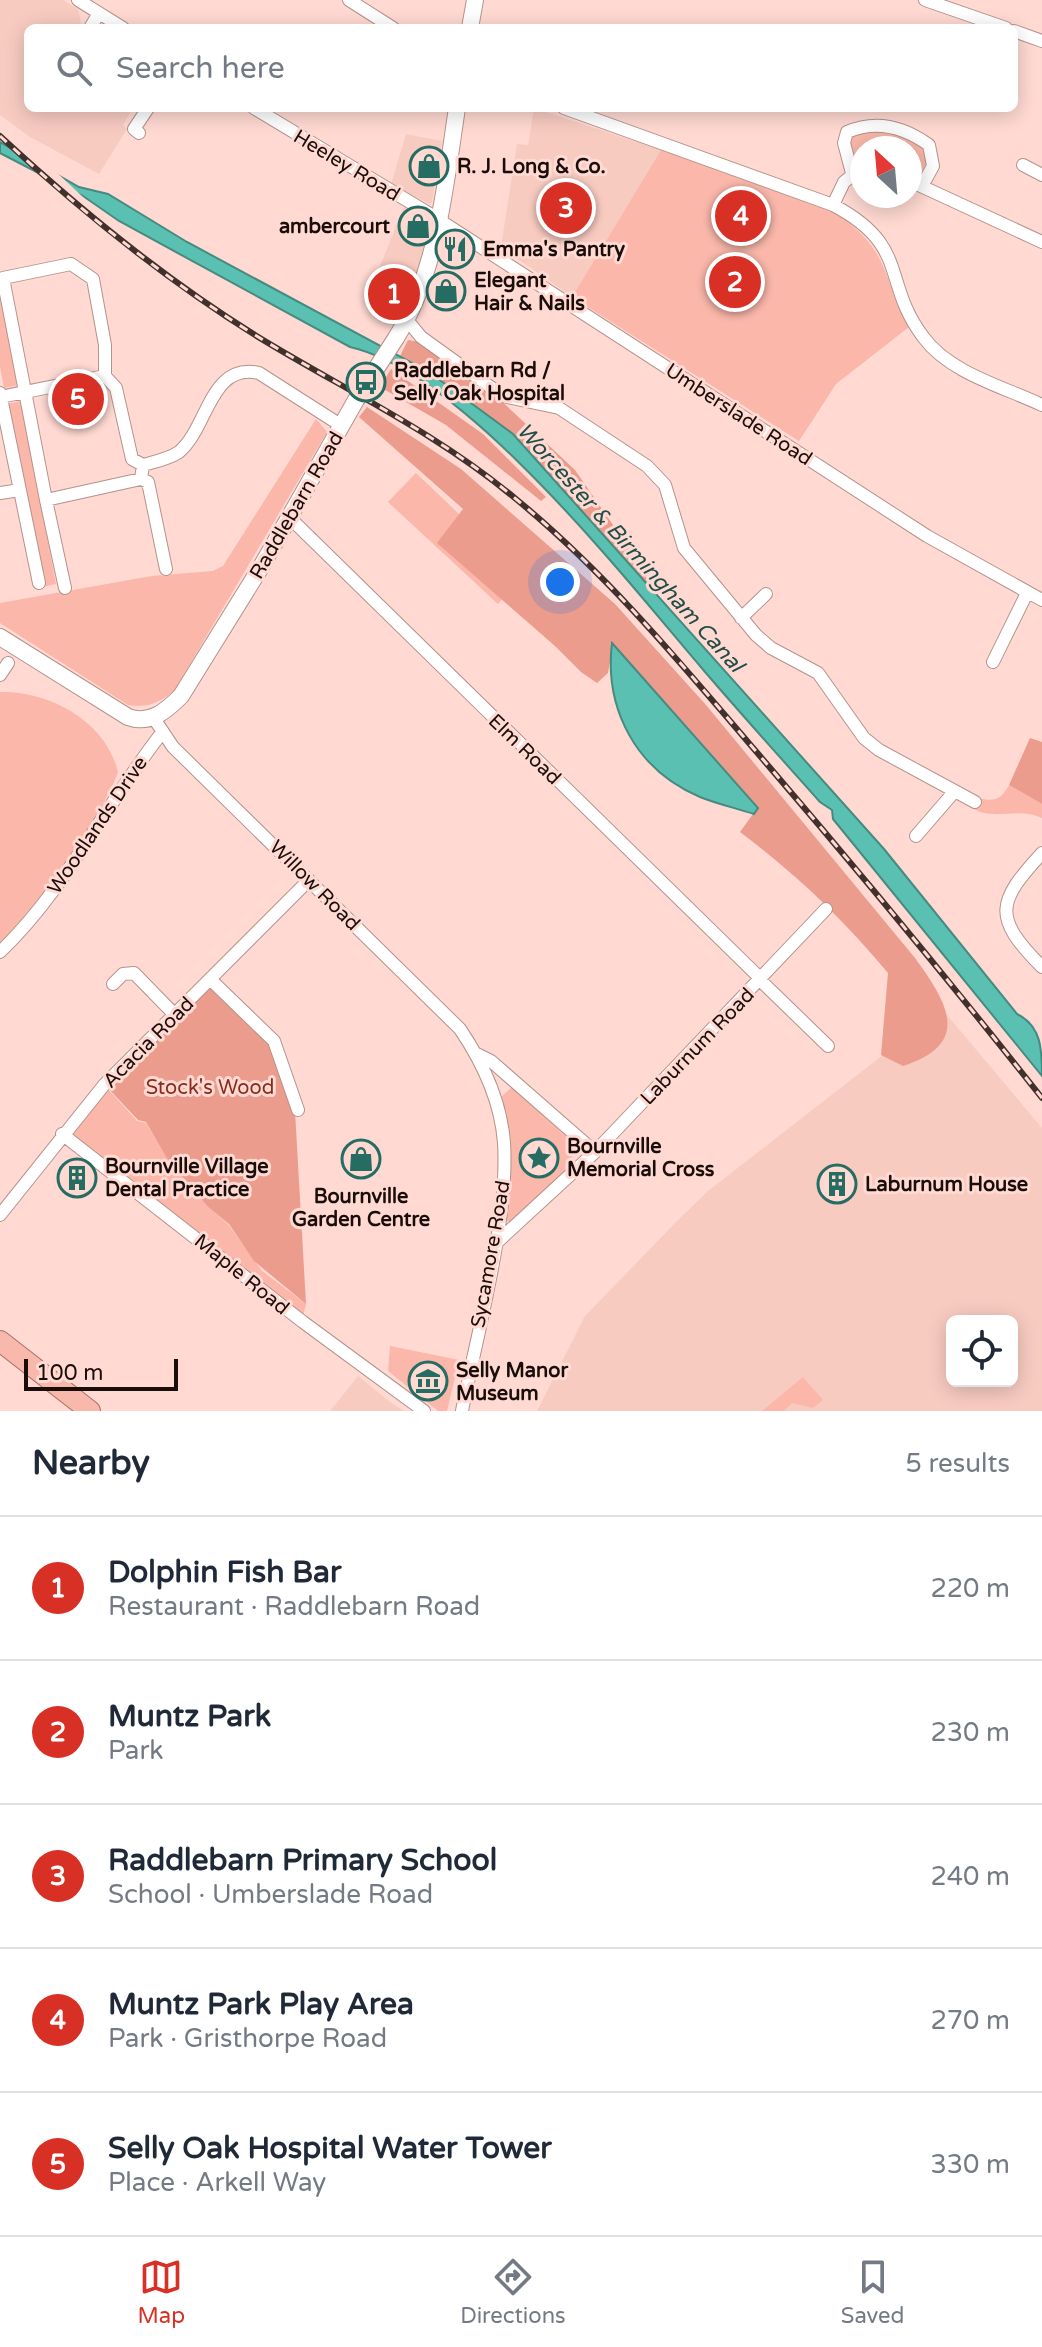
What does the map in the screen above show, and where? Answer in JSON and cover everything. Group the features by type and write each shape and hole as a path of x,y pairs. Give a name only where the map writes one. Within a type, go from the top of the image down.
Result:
{"highway":[{"path":"0,1341 90,1411"}],"street":[{"path":"78,0 117,24"},
{"path":"349,0 387,24"},
{"path":"471,24 475,0"},
{"path":"925,0 994,24"},
{"path":"92,24 99,13"},
{"path":"1018,32 1042,41"},
{"path":"139,133 134,129 145,112"},
{"name":"Heeley Road","path":"261,112 440,221"},
{"name":"Raddlebarn Road","path":"153,717 164,712 181,696 290,518 356,400 407,320 440,221 456,112"},
{"path":"575,112 833,205 859,219 876,234 893,266 907,311 924,338 943,357 1042,405"},
{"path":"850,156 844,143 847,132 858,127 891,125 916,136"},
{"path":"922,140 929,145 933,166 922,178"},
{"path":"1023,165 1042,175"},
{"path":"833,205 850,181"},
{"path":"922,187 1042,242"},
{"name":"Umberslade Road","path":"440,221 927,536 1042,600"},
{"path":"65,588 1,272 21,273 71,264 93,279 105,345 105,376 116,388 132,459 143,465 177,453 198,426 221,382 243,371 259,373 342,426"},
{"path":"407,320 421,337 503,396 559,408 647,466 665,485 684,548 741,618 771,648 818,673 864,738 879,750 975,802"},
{"path":"39,583 0,396 105,376"},
{"path":"141,479 143,465"},
{"path":"45,496 141,479 148,482 166,569"},
{"path":"0,493 20,490"},
{"name":"Elm Road","path":"290,518 828,1046"},
{"path":"741,618 767,591"},
{"path":"993,662 1027,593"},
{"path":"0,637 128,717 139,720 153,717"},
{"path":"0,675 8,663"},
{"name":"Willow Road","path":"153,717 161,734 460,1029 477,1054 495,1097"},
{"name":"Woodlands Drive","path":"0,952 55,888 101,826 122,783 161,734"},
{"path":"925,834 954,792"},
{"path":"1042,853 1012,887 1005,909 1017,939 1042,967"},
{"name":"Acacia Road","path":"0,1215 104,1085 309,880"},
{"name":"Laburnum Road","path":"494,1245 595,1152 826,909"},
{"path":"113,984 123,974 134,973 175,1015"},
{"path":"211,980 274,1041 298,1110"},
{"name":"Willow Road","path":"477,1054 491,1061 595,1152"},
{"name":"Sycamore Road","path":"462,1411 494,1245 504,1168 504,1142 495,1097"},
{"name":"Maple Road","path":"62,1134 303,1322 424,1411"}],"shaded area":[{"path":"0,0 63,0 78,9 81,24 24,24 24,112 131,112 123,125 127,129 99,174 30,137 0,115"},
{"path":"533,112 546,112 661,150 572,297 501,247 517,144 528,145"},
{"path":"891,129 904,136 852,136"},
{"path":"406,134 442,141 432,202 429,204 391,184"},
{"path":"922,145 923,146 926,164 922,172"},
{"path":"661,150 838,214 868,241 883,266 909,327 836,384 799,441 572,297"},
{"path":"404,207 427,220 430,232 404,308 371,288"},
{"path":"0,292 19,385 4,388 0,366"},
{"path":"21,401 56,584 42,587 7,404"},
{"path":"316,419 327,432 174,691 163,699 147,705 128,705 0,623 0,603 152,576 213,571 223,566"},
{"path":"416,473 523,575 498,604 388,502"},
{"path":"0,692 38,697 74,713 102,738 118,772 99,812 66,862 0,942"},
{"path":"1009,785 1042,804 1042,818 1023,813 989,814 972,808 978,798 996,799"},
{"path":"942,1009 1042,1128 1042,1411 537,1411 585,1316 708,1191"},
{"path":"106,1087 137,1121 146,1123 166,1157 208,1207 228,1224 262,1271 306,1304 302,1320 69,1131"},
{"path":"512,1087 572,1142 572,1163 513,1223 504,1220 501,1097"},
{"name":"Selly Manor Museum","path":"390,1346 459,1360 447,1411 438,1411 388,1371"},
{"path":"358,1376 390,1402 404,1411 330,1411"},
{"path":"803,1377 823,1400 813,1408 792,1403 784,1411 762,1411"}],"green space":[{"path":"408,340 421,342 496,396 575,470 640,564 652,589 513,434 400,356"},
{"path":"391,369 483,434 546,497 541,501 446,425 380,387"},
{"path":"367,407 461,469 615,604 706,705 926,974 944,1005 947,1020 946,1033 939,1045 925,1057 903,1066 881,1055 888,973 818,898 740,832 758,807 613,644 608,673 597,683 437,543 463,509 359,417"},
{"path":"1030,738 1042,742 1042,804 1009,785"},
{"name":"Stock's Wood","path":"211,984 271,1043 295,1111 306,1304 254,1261 229,1224 208,1207 166,1157 146,1122 138,1120 106,1086"}],"water":[{"path":"0,142 79,187 108,194 187,242 429,372 513,434 884,849 1017,1014 1031,1025 1041,1049 1042,1076 833,819 832,810 820,802 585,532 491,436 442,395 395,364 350,347 119,221 83,196 0,153"},
{"path":"612,643 758,808 754,814 706,799 678,785 658,771 642,754 619,714 613,691"}],"pier":[{"path":"0,138 51,167 85,199 42,178"}],"railway":[{"path":"0,136 91,216 187,290 255,335 454,453 549,527 611,587 698,683 900,922 1042,1098"}],"place":[{"name":"R. J. Long & Co.","path":"429,166"},
{"name":"Raddlebarn Primary School","path":"566,208"},
{"name":"Muntz Park Play Area","path":"741,216"},
{"name":"ambercourt","path":"418,226"},
{"name":"Emma's Pantry","path":"455,249"},
{"name":"Muntz Park","path":"735,282"},
{"name":"Elegant Hair & Nails","path":"446,291"},
{"name":"Dolphin Fish Bar","path":"394,294"},
{"name":"Raddlebarn Rd / Selly Oak Hospital","path":"366,382"},
{"name":"Selly Oak Hospital Water Tower","path":"78,399"},
{"name":"Bournville Memorial Cross","path":"539,1158"},
{"name":"Bournville Garden Centre","path":"361,1159"},
{"name":"Bournville Village Dental Practice","path":"77,1178"},
{"name":"Laburnum House","path":"837,1184"},
{"name":"Selly Manor Museum","path":"428,1381"}],"water label":[{"name":"Worcester & Birmingham Canal","path":"631,547"}]}
